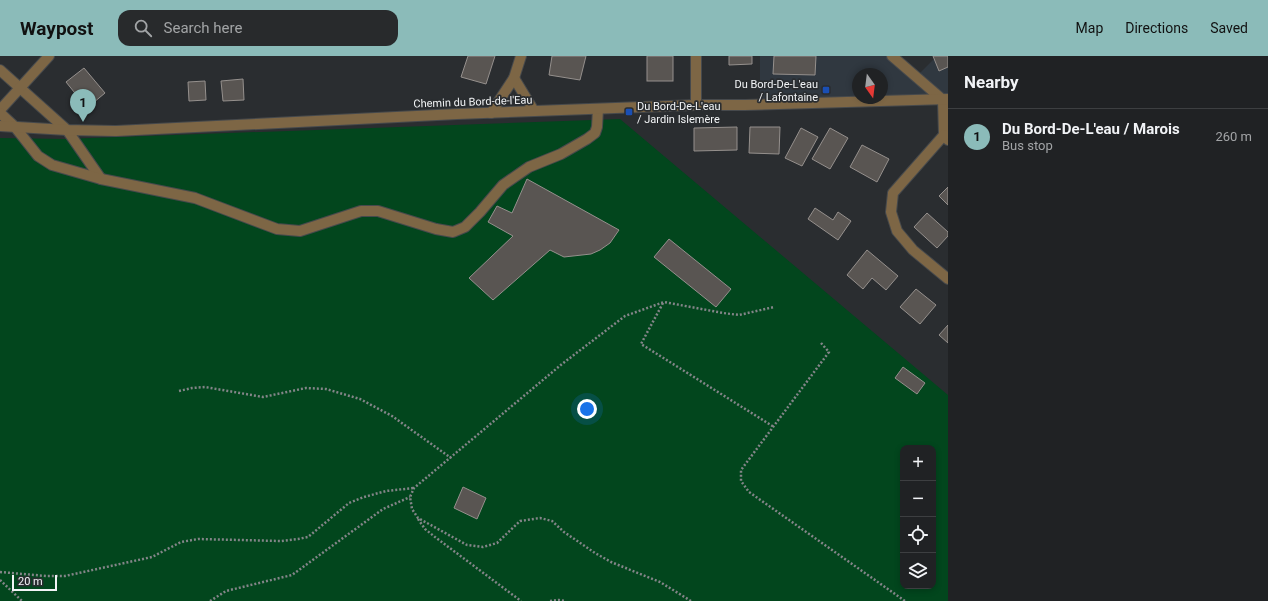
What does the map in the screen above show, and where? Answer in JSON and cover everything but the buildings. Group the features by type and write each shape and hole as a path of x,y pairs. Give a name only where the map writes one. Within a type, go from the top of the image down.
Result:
{"street":[{"path":"0,110 49,56"},
{"path":"491,113 514,78 521,56"},
{"path":"696,56 696,105"},
{"path":"892,56 946,100 946,138 893,193 891,212 897,231 913,250 948,279"},
{"path":"0,70 67,130 101,179"},
{"path":"514,78 534,111"},
{"name":"Chemin du Bord-de-l'Eau","path":"0,126 67,130 124,130 696,105 946,100"},
{"path":"0,113 15,127 38,156 52,165 101,179 195,198 277,229 300,231 361,211 378,211 453,232 465,227 480,212 503,184 529,167 561,154 587,139 594,133 597,127 598,109"}],"path":[{"path":"521,601 425,529 412,509 410,497 414,488 562,364 625,316 664,302 739,315 774,307"},
{"path":"664,302 641,344 774,427"},
{"path":"821,343 830,352 741,470 741,481 749,492 905,601"},
{"path":"180,391 205,387 262,397 306,388 326,388 360,399 392,416 451,458"},
{"path":"0,572 65,576 152,557 181,542 192,540 281,541 308,537 349,503 386,491 414,488"},
{"path":"210,601 226,591 292,575 383,509 410,497"},
{"path":"418,518 467,545 483,547 497,543 520,521 540,518 552,520 564,532 595,553 611,562 660,582 692,601"},
{"path":"0,580 22,601"},
{"path":"550,601 565,601"}],"shaded area":[{"path":"760,56 896,56 919,74 937,56 948,56 948,99 888,100 888,68 852,68 852,101 760,102"}],"green space":[{"path":"620,119 948,395 948,601 0,601 0,138 64,139"}],"place":[{"name":"Du Bord-De-L'eau / Lafontaine","path":"826,90"},
{"name":"Du Bord-De-L'eau / Jardin Islemère","path":"629,112"},
{"name":"Du Bord-De-L'eau / Marois","path":"83,122"}]}
